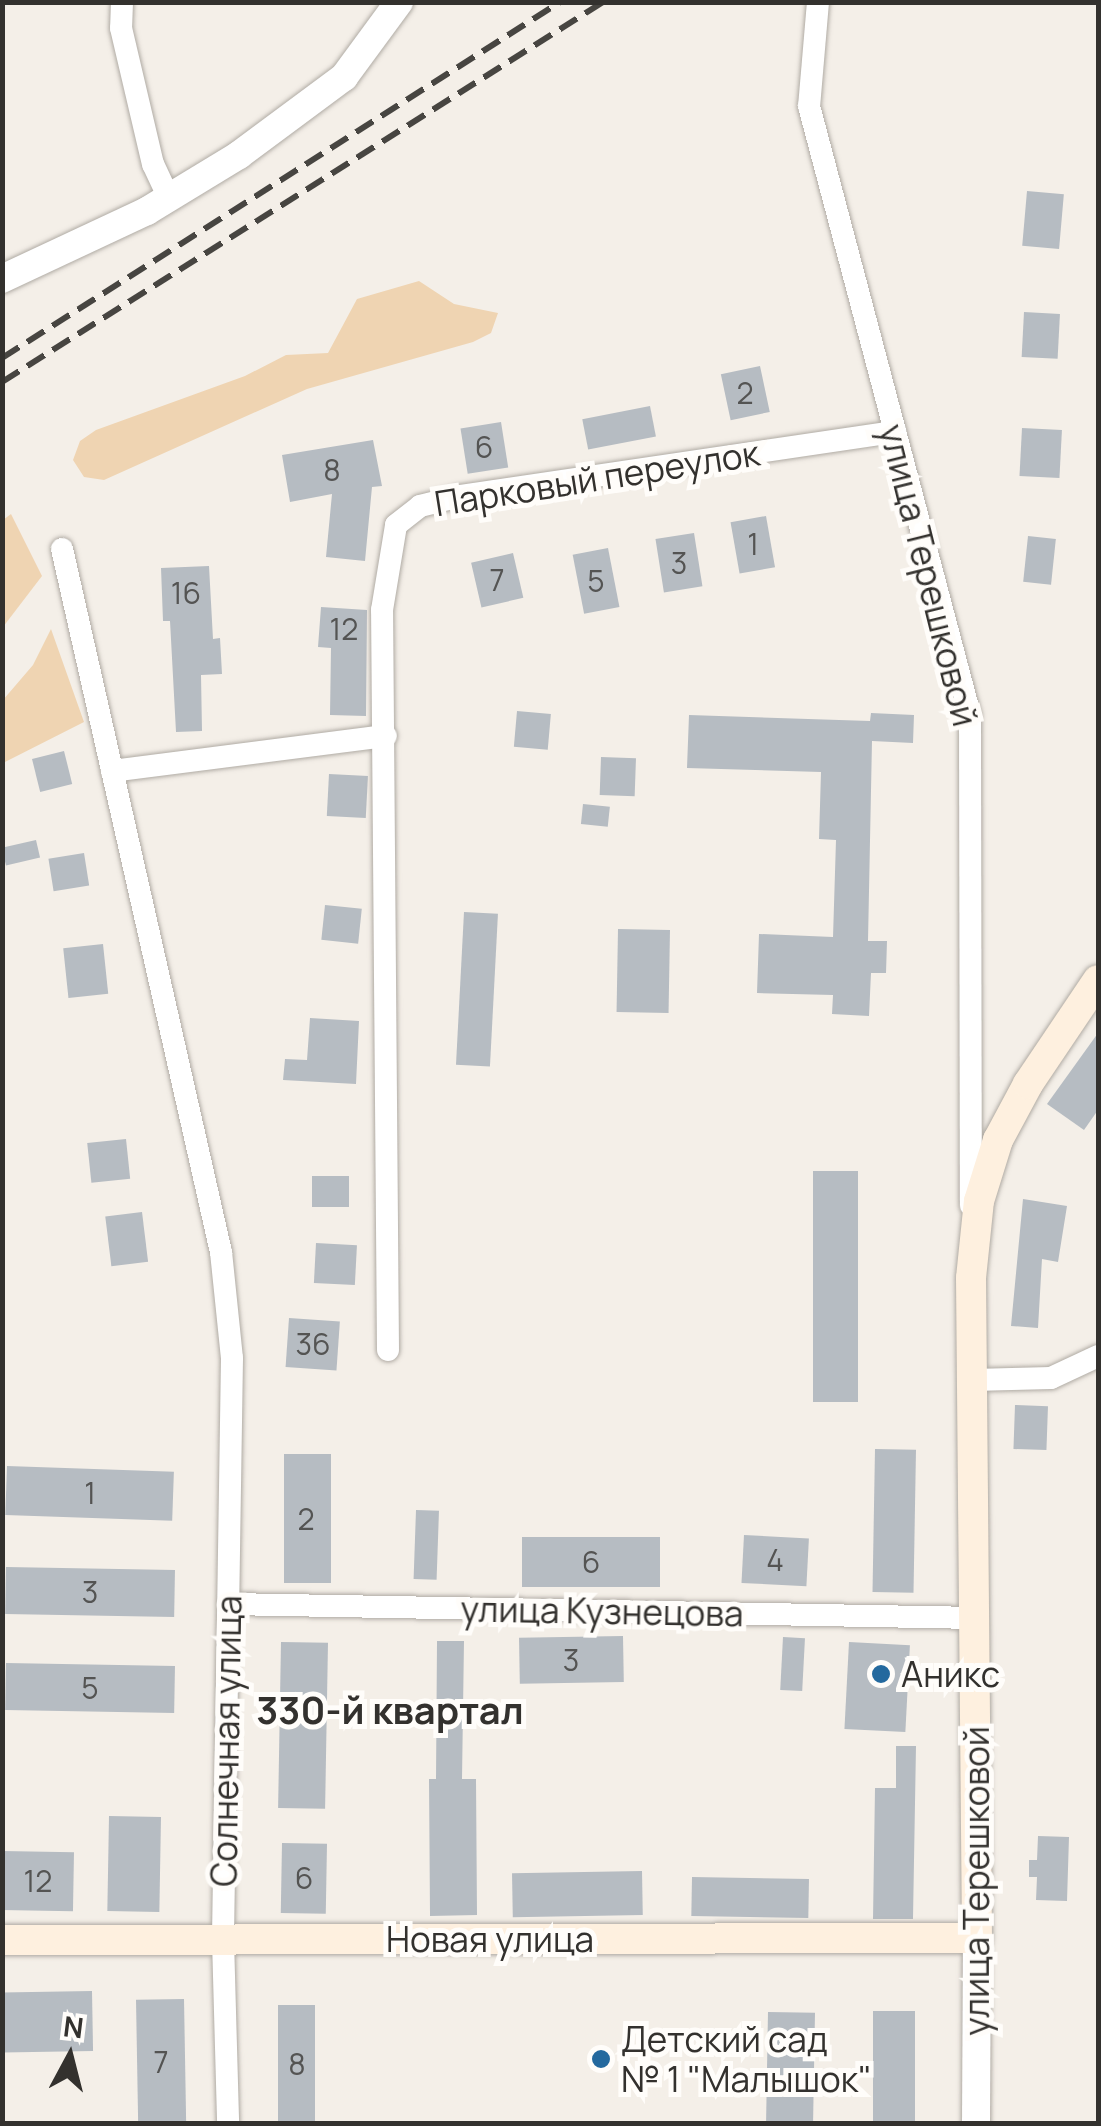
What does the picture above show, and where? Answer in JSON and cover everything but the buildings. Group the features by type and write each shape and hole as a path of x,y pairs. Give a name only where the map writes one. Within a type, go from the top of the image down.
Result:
{"main road":[{"name":"улица Терешковой","path":"977,1938 971,1278 979,1201 998,1140 1028,1084 1098,980"},
{"name":"Новая улица","path":"2,1940 977,1938"}],"street":[{"path":"122,2 122,28 154,164 169,198"},
{"path":"2,279 169,198 321,96 344,76 400,2"},
{"name":"улица Терешковой","path":"818,2 808,106 970,716 971,1278"},
{"name":"Парковый переулок","path":"388,1350 382,610 396,525 420,506 630,468 895,432"},
{"path":"62,549 112,771 386,736"},
{"name":"Солнечная улица","path":"112,771 221,1252 232,1358 223,1940 228,2124"},
{"path":"973,1380 1051,1378 1098,1356"},
{"name":"улица Кузнецова","path":"228,1604 975,1618"},
{"name":"улица Терешковой","path":"976,2124 977,1938"}],"shaded area":[{"path":"419,281 454,304 498,313 491,333 473,342 307,389 104,480 84,477 73,460 80,441 96,430 245,376 286,355 328,353 357,299"},
{"path":"11,514 42,576 3,627 3,520"},
{"path":"51,629 84,722 3,763 3,700 33,665"}],"railway":[{"path":"2,358 560,2"},
{"path":"2,382 603,2"}],"place":[{"name":"Аникс","path":"881,1674"},
{"name":"Детский сад № 1 \"Малышок\"","path":"601,2059"}],"district":[{"name":"330-й квартал","path":"390,1710"}]}
